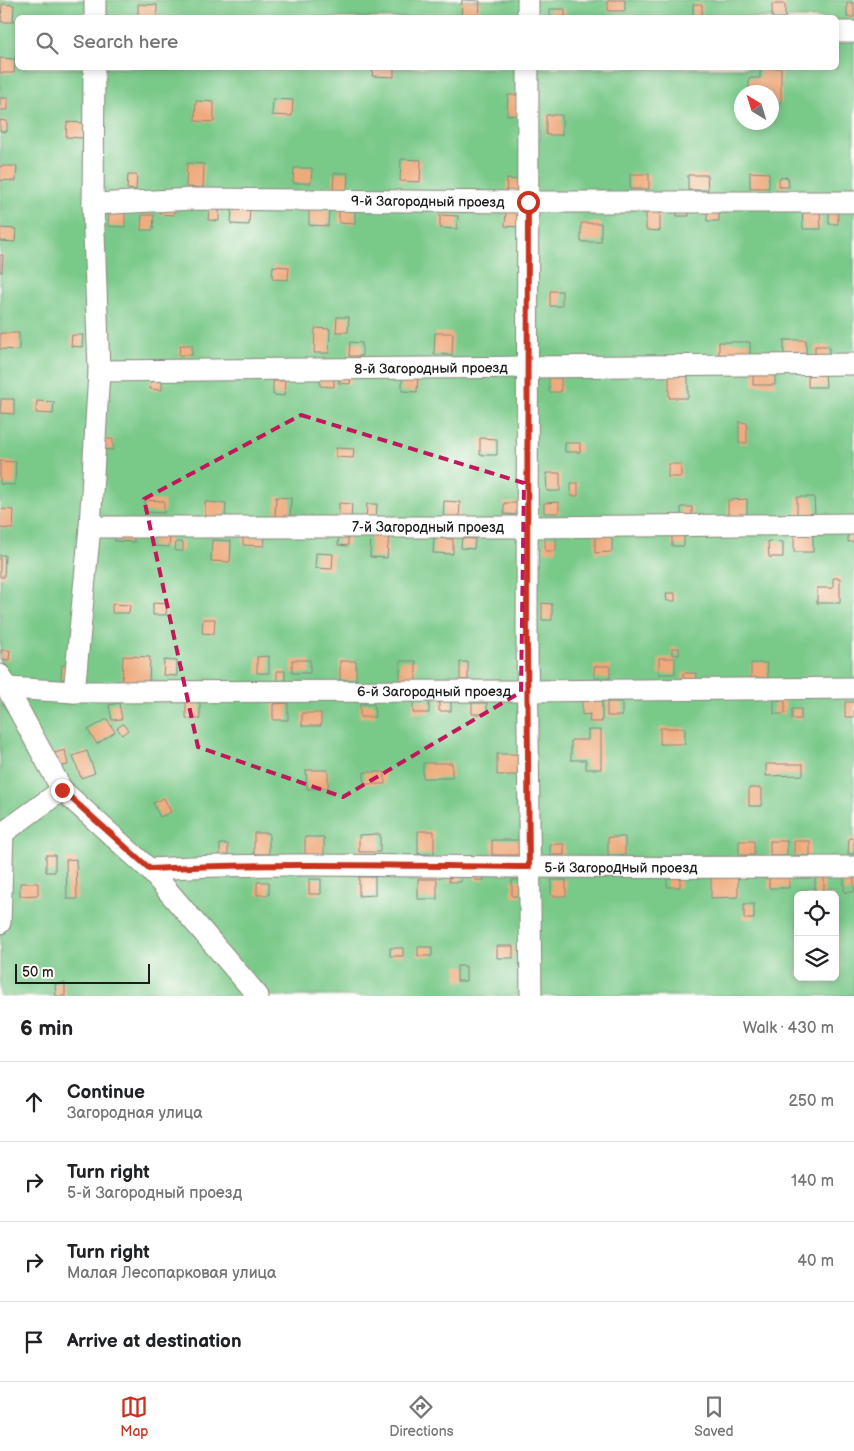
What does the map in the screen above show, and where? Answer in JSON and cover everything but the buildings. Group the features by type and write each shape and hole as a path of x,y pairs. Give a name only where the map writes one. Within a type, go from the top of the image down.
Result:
{"street":[{"path":"95,0 95,15"},
{"path":"528,0 528,15"},
{"path":"839,32 854,32"},
{"path":"74,692 90,527 99,371 93,204 94,70"},
{"path":"528,70 527,527 531,996"},
{"name":"9-й Загородный проезд","path":"93,204 193,199 854,202"},
{"name":"8-й Загородный проезд","path":"99,371 854,364"},
{"name":"7-й Загородный проезд","path":"90,527 527,527 854,524"},
{"path":"4,682 62,790 150,869 258,996"},
{"name":"6-й Загородный проезд","path":"4,682 74,692 854,688"},
{"path":"0,923 2,833 62,790"},
{"name":"5-й Загородный проезд","path":"150,869 209,866 322,865 854,867"}],"highlighted area":[{"path":"301,415 524,483 521,692 343,797 198,747 144,499"}],"green space":[{"path":"0,0 854,0 854,996 0,996"}],"route":[{"path":"62,790 150,869 209,866 331,865 529,867 527,643 528,202"}]}
